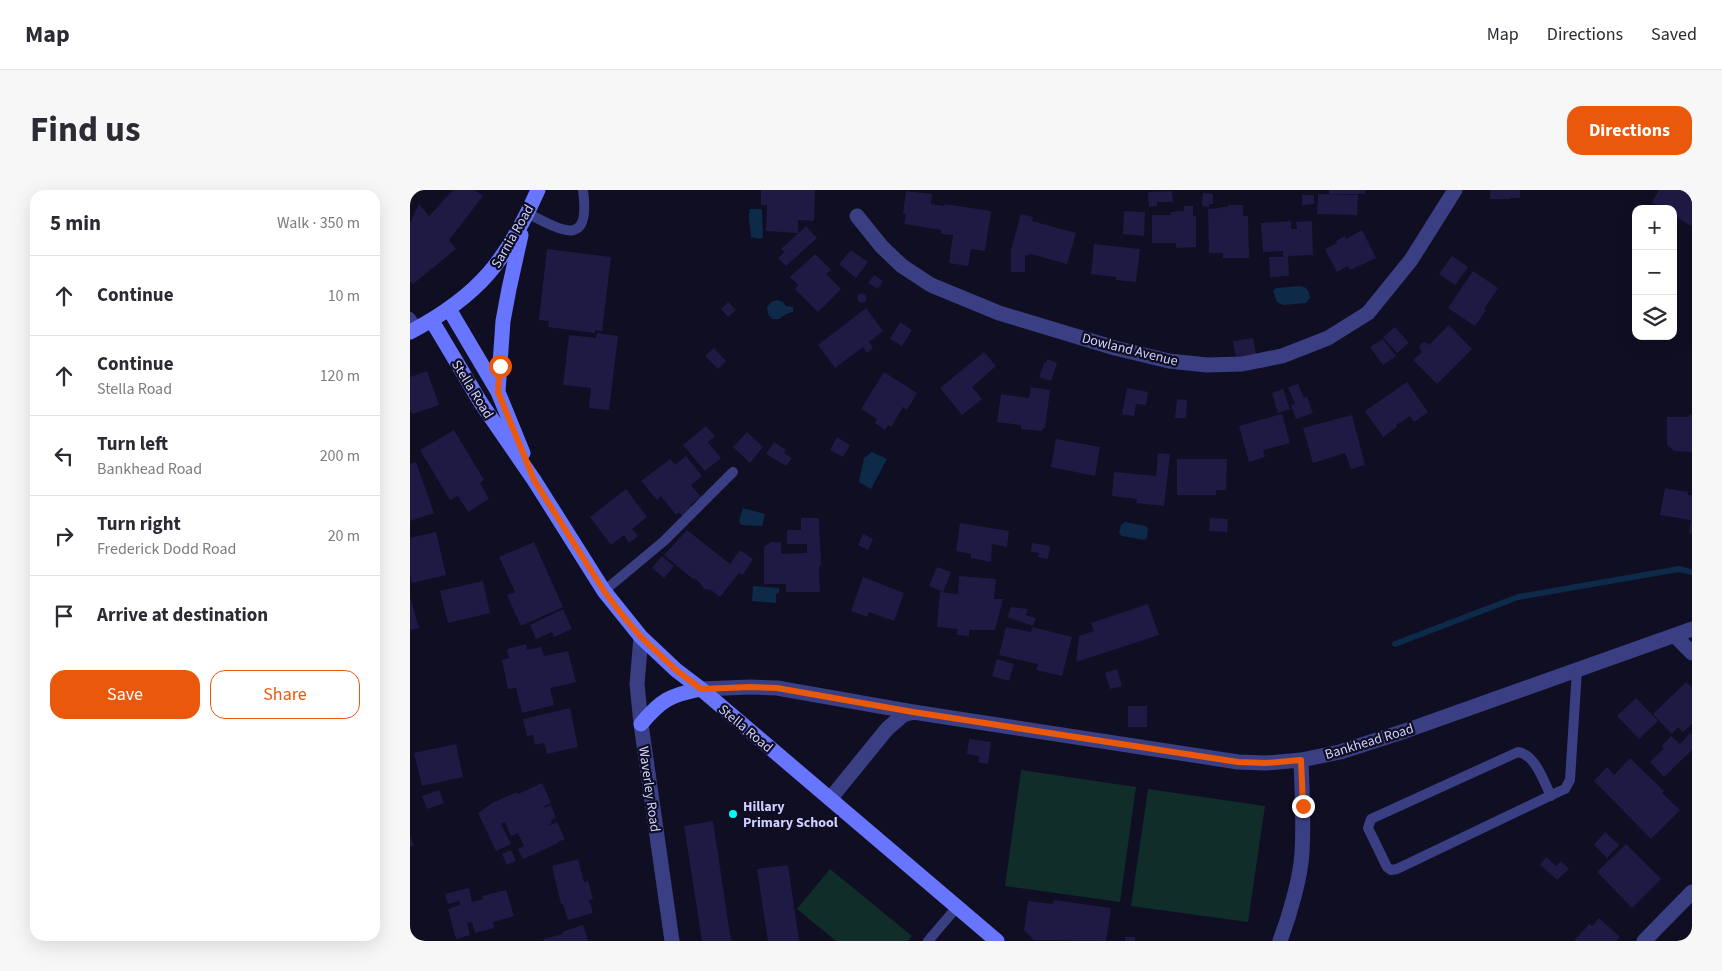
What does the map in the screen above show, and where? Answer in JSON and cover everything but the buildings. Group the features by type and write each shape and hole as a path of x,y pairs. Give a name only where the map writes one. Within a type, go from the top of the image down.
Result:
{"main road":[{"name":"Sarnia Road","path":"418,324 449,309 476,288 491,272 526,216 538,190"},
{"path":"498,392 508,289 526,216"},
{"name":"Stella Road","path":"449,309 498,392 534,480"},
{"name":"Stella Road","path":"418,324 481,403 534,480 604,591 641,637 676,670 701,689 997,941"},
{"path":"641,724 653,709 667,699 678,694 701,689"}],"street":[{"name":"Dowland Avenue","path":"857,216 882,247 902,266 931,285 999,313 1115,348 1169,361 1207,365 1242,364 1282,356 1328,338 1368,313 1412,260 1455,190"},
{"name":"Bankhead Road","path":"701,689 777,688 913,712 1238,762 1266,763 1301,760 1340,752 1692,629"},
{"path":"1675,636 1692,653"},
{"name":"Waverley Road","path":"641,637 637,684 641,724 672,941"},
{"path":"830,800 887,729 903,715 913,712"},
{"path":"1280,941 1292,904 1302,854 1303,806 1301,760"},
{"path":"1644,941 1692,892"}],"lane":[{"path":"526,216 563,229 578,229 585,218 584,190"},
{"path":"604,591 664,541 734,472"},
{"path":"1551,796 1532,760 1523,753 1518,752 1371,818 1368,828 1387,867 1391,870 1398,868 1551,796 1565,789 1570,780 1577,670"},
{"path":"928,941 958,907"}],"green space":[{"path":"1021,770 1136,787 1120,902 1005,886"},
{"path":"1148,789 1265,806 1248,922 1131,906"},
{"path":"830,869 912,936 908,941 836,941 797,909"}],"water":[{"path":"750,209 761,209 762,211 763,237 760,239 751,237"},
{"path":"1305,287 1309,291 1310,298 1306,303 1283,305 1277,302 1273,291 1276,288"},
{"path":"777,300 783,302 786,306 793,307 793,312 779,319 772,319 768,314 767,307 771,302"},
{"path":"872,452 887,459 871,489 859,482 864,458"},
{"path":"743,508 765,514 762,526 741,525 739,521"},
{"path":"1125,522 1146,526 1148,529 1147,538 1144,540 1122,536 1119,533 1121,525"},
{"path":"753,586 779,588 779,593 776,594 776,603 752,601"}],"waterway":[{"path":"1395,644 1518,597 1679,569 1692,572"}],"place":[{"name":"Hillary Primary School","path":"733,814"}],"route":[{"path":"500,366 498,392 534,480 604,591 623,616 641,637 676,670 701,689 732,687 777,688 913,712 1238,762 1266,763 1301,760 1303,806"}]}
